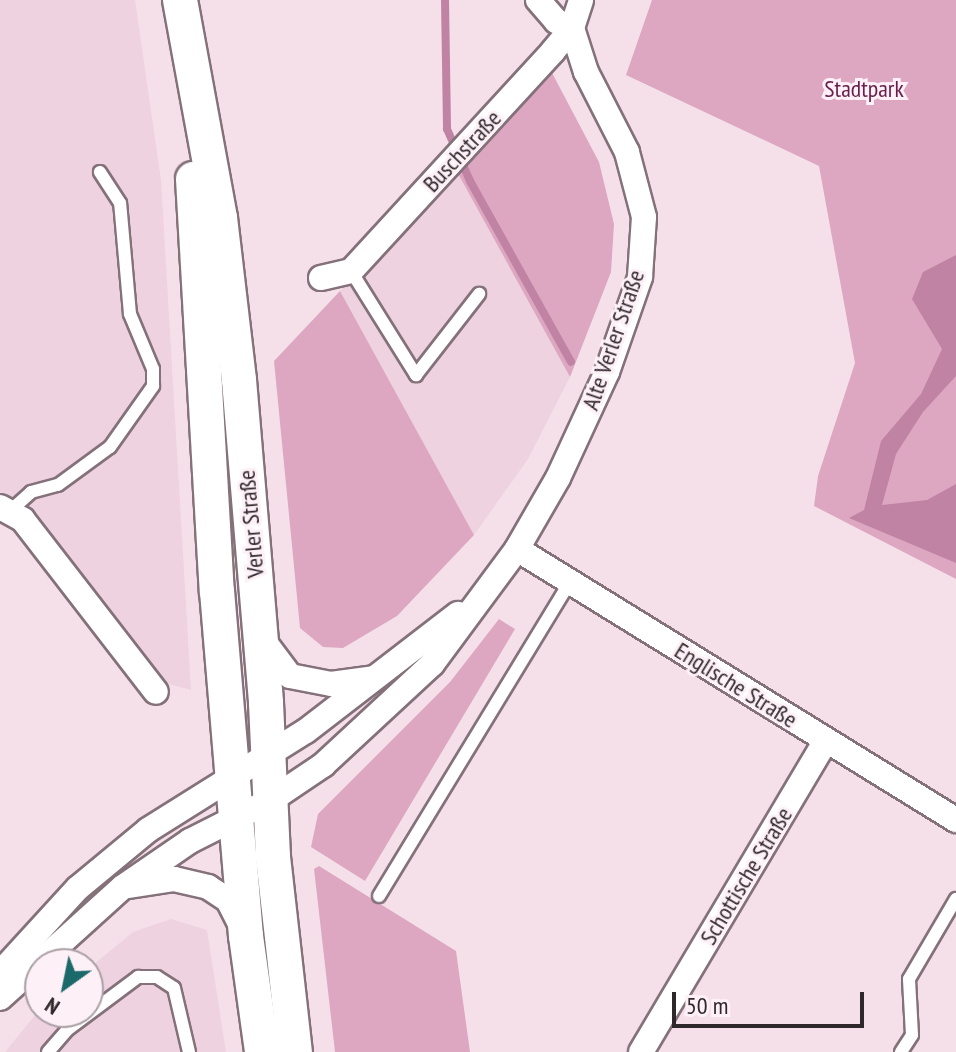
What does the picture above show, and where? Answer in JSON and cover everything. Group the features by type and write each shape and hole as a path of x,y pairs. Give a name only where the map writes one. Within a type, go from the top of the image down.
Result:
{"main road":[{"name":"Verler Straße","path":"179,0 220,218 261,636 271,800 295,1052"},
{"name":"Verler Straße","path":"179,0 232,774 246,936 262,1052"}],"street":[{"path":"538,0 556,21 572,28"},
{"name":"Buschstraße","path":"351,271 572,28 581,0"},
{"name":"Alte Verler Straße","path":"0,998 123,887 236,817 271,800 323,765 432,664 517,549 558,478 607,372 640,277 644,217 627,152 586,72 572,28"},
{"path":"321,278 351,271"},
{"path":"4,509 23,520 156,692"},
{"name":"Englische Straße","path":"517,549 956,820"},
{"name":"Alte Verler Straße","path":"0,973 78,888 148,830 269,753 377,677 486,589"},
{"path":"261,636 290,676 331,684 377,677"},
{"name":"Schottische Straße","path":"641,1052 826,741"},
{"path":"123,887 174,879 208,887 228,900 246,936"}],"lane":[{"path":"4,509 31,492 58,485 110,447 153,386 153,369 130,314 120,203 100,172"},
{"path":"351,271 416,375 479,294"},
{"path":"379,896 569,583"},
{"path":"901,1052 912,1035 909,979 956,899"},
{"path":"48,1052 67,1030 138,977 157,977 174,988 189,1052"}],"shaded area":[{"path":"0,0 135,0 161,180 191,690 165,683 34,511 0,492"},
{"path":"456,170 570,377 528,459 474,535 340,291"},
{"path":"956,255 956,376 923,412 896,454 882,505 927,500 956,484 956,563 849,518 864,510 881,441 921,394 942,349 912,299 923,272"},
{"path":"171,919 207,930 226,1052 5,1052 25,1028 104,1028 104,956 133,932"}],"green space":[{"name":"Stadtpark","path":"652,0 956,0 956,579 814,506 818,476 855,363 819,166 626,75"},
{"path":"550,69 599,162 614,224 611,272 570,377 456,170"},
{"path":"340,291 474,535 397,616 343,648 323,647 300,628 274,361"},
{"path":"499,619 515,629 365,881 311,847 318,814 450,682"},
{"path":"319,866 456,951 470,1052 335,1052 314,869"}],"waterway":[{"path":"445,0 447,129 470,181 571,362"}]}
